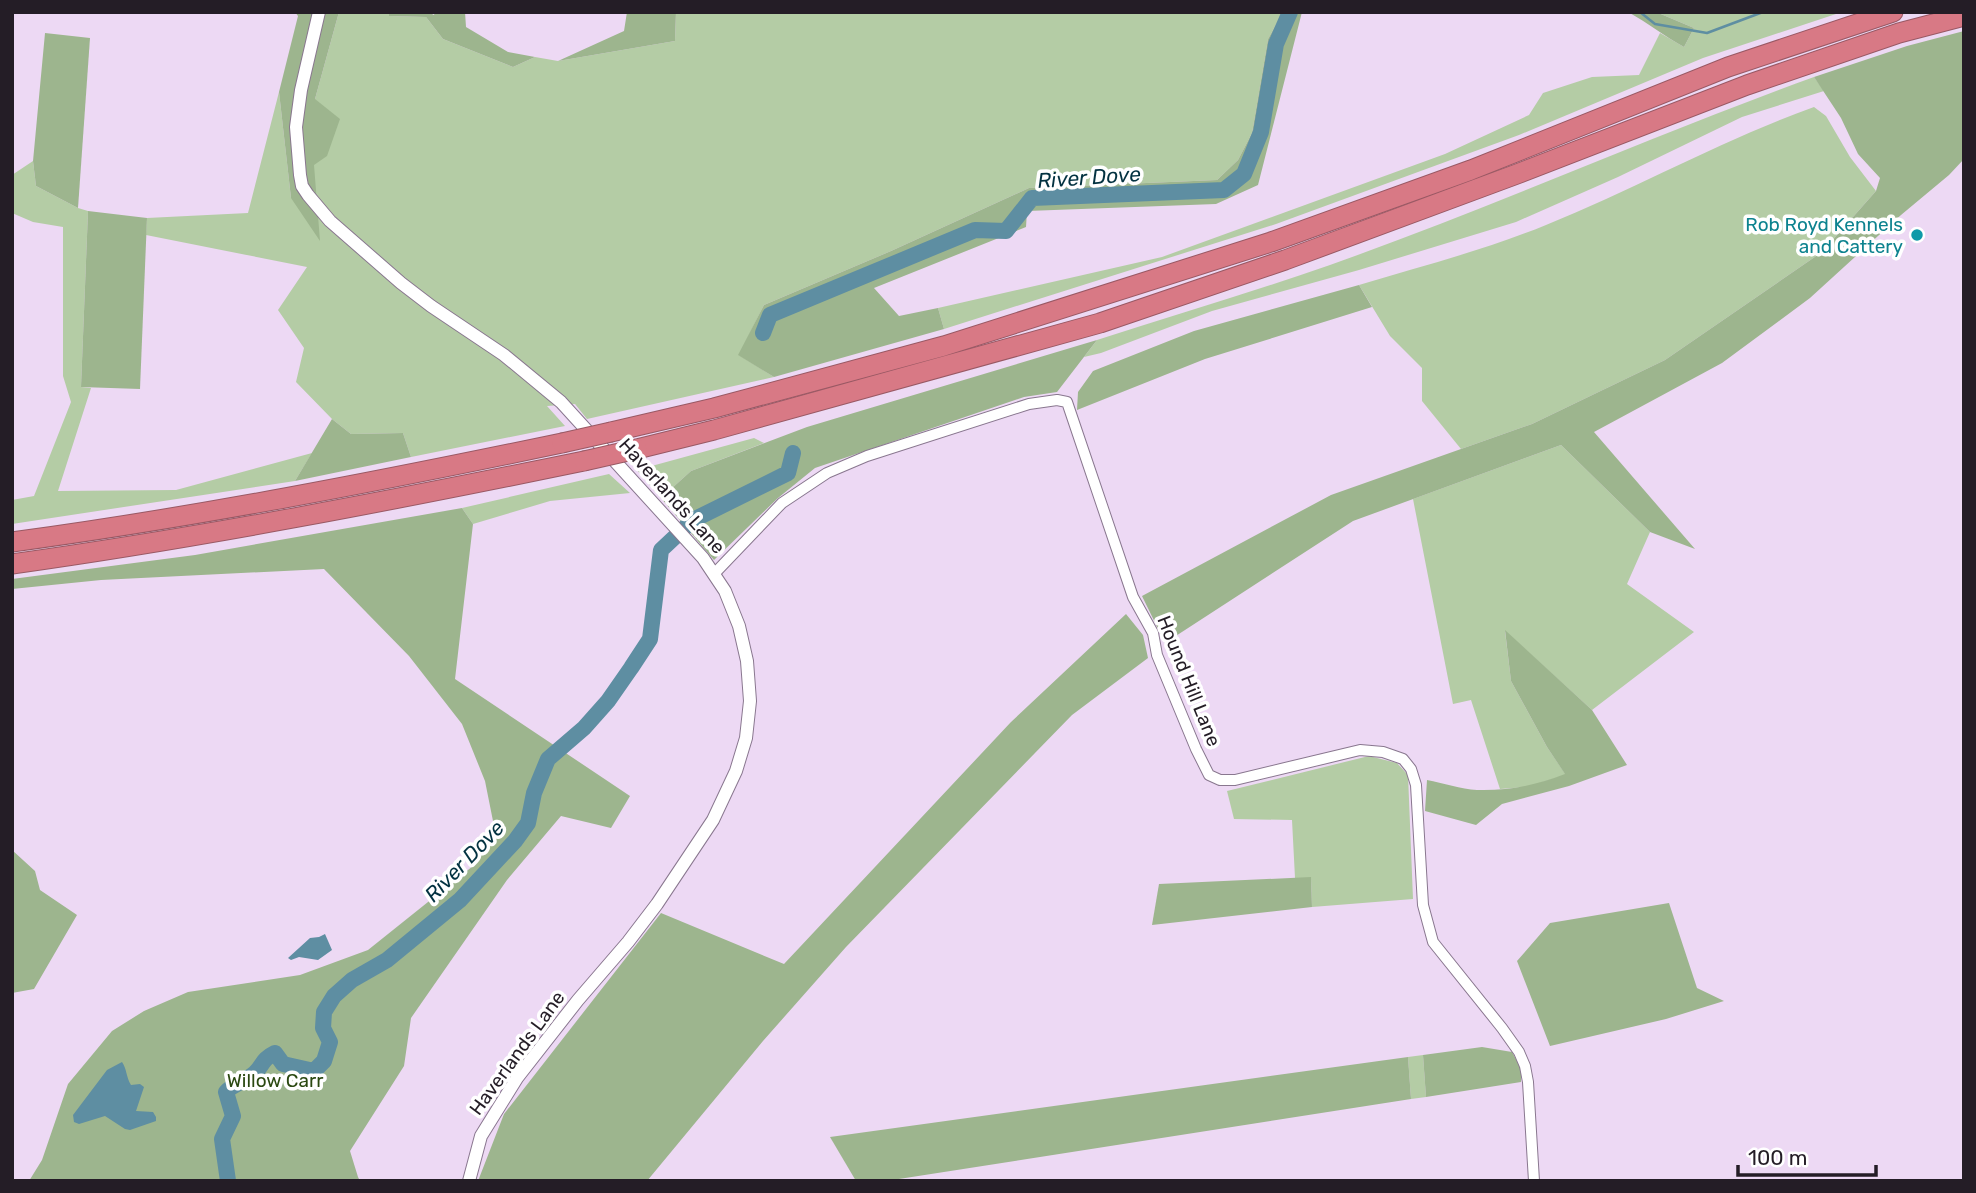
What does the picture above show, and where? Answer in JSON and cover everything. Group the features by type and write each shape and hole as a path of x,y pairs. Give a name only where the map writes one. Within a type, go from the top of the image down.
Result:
{"highway":[{"path":"12,542 250,504 562,443 727,404 944,346 1271,242 1471,170 1728,67 1893,12"},
{"path":"12,564 234,529 584,461 714,430 1100,323 1350,236 1747,85 1899,33 1964,16"}],"street":[{"name":"Haverlands Lane","path":"319,12 301,90 296,127 302,186 330,221 401,283 504,355 561,402 688,540 715,574 739,625 747,661 749,719 742,757 713,820 657,904 517,1078 481,1136 469,1181"},
{"name":"Hound Hill Lane","path":"715,574 782,503 827,472 867,456 1029,404 1057,400 1067,402 1138,606 1153,633 1157,654 1209,775 1220,780 1235,780 1360,750 1383,752 1403,759 1411,769 1416,785 1423,905 1433,942 1502,1028 1525,1066 1534,1181"}],"green space":[{"path":"295,12 339,12 315,99 340,119 327,156 314,165 320,241 291,198 279,92 298,16"},
{"path":"339,12 389,12 389,16 426,17 443,39 513,67 535,57 558,61 675,41 676,12 1283,12 1268,39 1252,133 1238,160 1217,180 1029,188 764,305 739,355 774,377 587,419 575,404 547,406 565,426 411,457 403,433 351,434 332,419 296,382 304,348 278,310 307,267 146,235 147,218 248,213 279,92 291,198 314,165 315,99"},
{"path":"389,12 428,12 434,15 435,12 465,12 466,27 508,52 535,57 513,67 443,39 426,17 389,16"},
{"path":"627,12 676,12 675,41 558,61 624,31"},
{"path":"1283,12 1302,12 1258,185 1216,204 1027,211 1026,227 874,288 899,316 938,308 944,329 774,377 738,355 764,305 1029,188 1217,180 1238,160 1252,133 1268,39"},
{"path":"1628,12 1656,12 1694,28 1684,47"},
{"path":"1656,12 1842,12 1703,58 1519,135 1276,224 944,329 938,308 1162,257 1445,154 1529,115 1543,93 1592,77 1639,75 1660,33 1684,47 1694,28"},
{"path":"1964,31 1964,159 1810,298 1722,363 1594,432 1695,549 1650,532 1561,445 1353,521 1165,643 1142,596 1331,495 1532,424 1665,360 1822,252 1876,191 1880,178 1858,154 1841,118 1814,77 1907,46"},
{"path":"45,33 90,38 78,208 36,186 33,161"},
{"path":"1814,77 1824,91 1742,117 1618,177 1516,222 1212,311 1084,357 1097,340 1272,285 1391,243"},
{"path":"1814,107 1826,116 1850,157 1876,191 1822,252 1665,360 1532,424 1461,449 1422,401 1422,368 1390,336 1359,285 1523,234 1613,196 1746,134"},
{"path":"33,161 36,186 88,211 81,387 91,388 58,491 176,490 312,453 295,481 12,524 12,500 34,496 71,402 63,376 63,227 33,222 12,213 12,175"},
{"path":"88,211 147,218 140,389 81,387"},
{"path":"1359,285 1372,307 1205,359 1077,410 1078,392 1093,371 1194,331"},
{"path":"1097,340 1057,392 1024,397 815,468 778,498 714,560 661,498 691,471 807,427"},
{"path":"332,419 351,434 403,433 411,457 295,481"},
{"path":"754,438 764,443 691,471 661,498 637,470"},
{"path":"1561,445 1650,532 1627,584 1694,632 1592,710 1505,631 1511,681 1547,747 1566,775 1527,787 1500,789 1471,700 1453,704 1413,499"},
{"path":"609,474 630,493 550,501 473,524 462,508"},
{"name":"Willow Carr","path":"462,508 473,524 455,679 630,796 611,828 561,816 507,880 411,1018 404,1066 350,1151 360,1181 29,1181 42,1160 68,1084 112,1031 144,1011 188,992 300,975 368,950 473,866 494,826 485,781 462,724 409,656 324,569 101,580 12,589 12,579 195,555"},
{"path":"1126,614 1143,635 1148,658 1072,715 846,947 763,1041 647,1181 478,1181 504,1114 661,913 784,964 1011,722"},
{"path":"1505,630 1592,710 1627,765 1569,786 1502,804 1476,825 1425,811 1427,780 1489,790 1522,786 1565,774 1511,681"},
{"path":"1369,756 1397,763 1408,775 1413,899 1312,907 1311,878 1295,878 1292,820 1234,819 1227,791"},
{"path":"12,850 35,871 40,890 77,915 34,989 12,993"},
{"path":"1311,877 1312,907 1152,925 1159,884"},
{"path":"1669,903 1697,988 1724,1001 1666,1019 1550,1046 1517,961 1550,923"},
{"path":"1482,1047 1512,1052 1521,1068 1521,1082 1426,1097 1423,1055"},
{"path":"1423,1055 1426,1097 1411,1099 1408,1057"},
{"path":"1408,1057 1411,1099 886,1181 856,1181 830,1137"}],"water":[{"path":"325,934 332,950 318,960 288,958 310,938"},
{"path":"122,1062 131,1085 140,1084 144,1087 136,1111 153,1112 156,1121 130,1130 105,1116 79,1124 74,1122 73,1115 107,1070"}],"waterway":[{"name":"River Dove","path":"763,333 770,315 975,230 1006,231 1032,198 1224,190 1244,174 1261,132 1276,44 1290,12"},
{"path":"1640,12 1655,24 1707,33 1763,12"},
{"name":"River Dove","path":"228,1181 222,1139 233,1116 226,1092 251,1076 275,1053 283,1064 314,1071 324,1061 330,1042 323,1028 324,1012 334,996 352,980 387,960 460,900 515,841 528,823 534,793 548,759 584,728 608,701 631,668 650,639 661,550 693,520 788,473 793,453"}],"place":[{"name":"Rob Royd Kennels and Cattery","path":"1917,235"}]}
